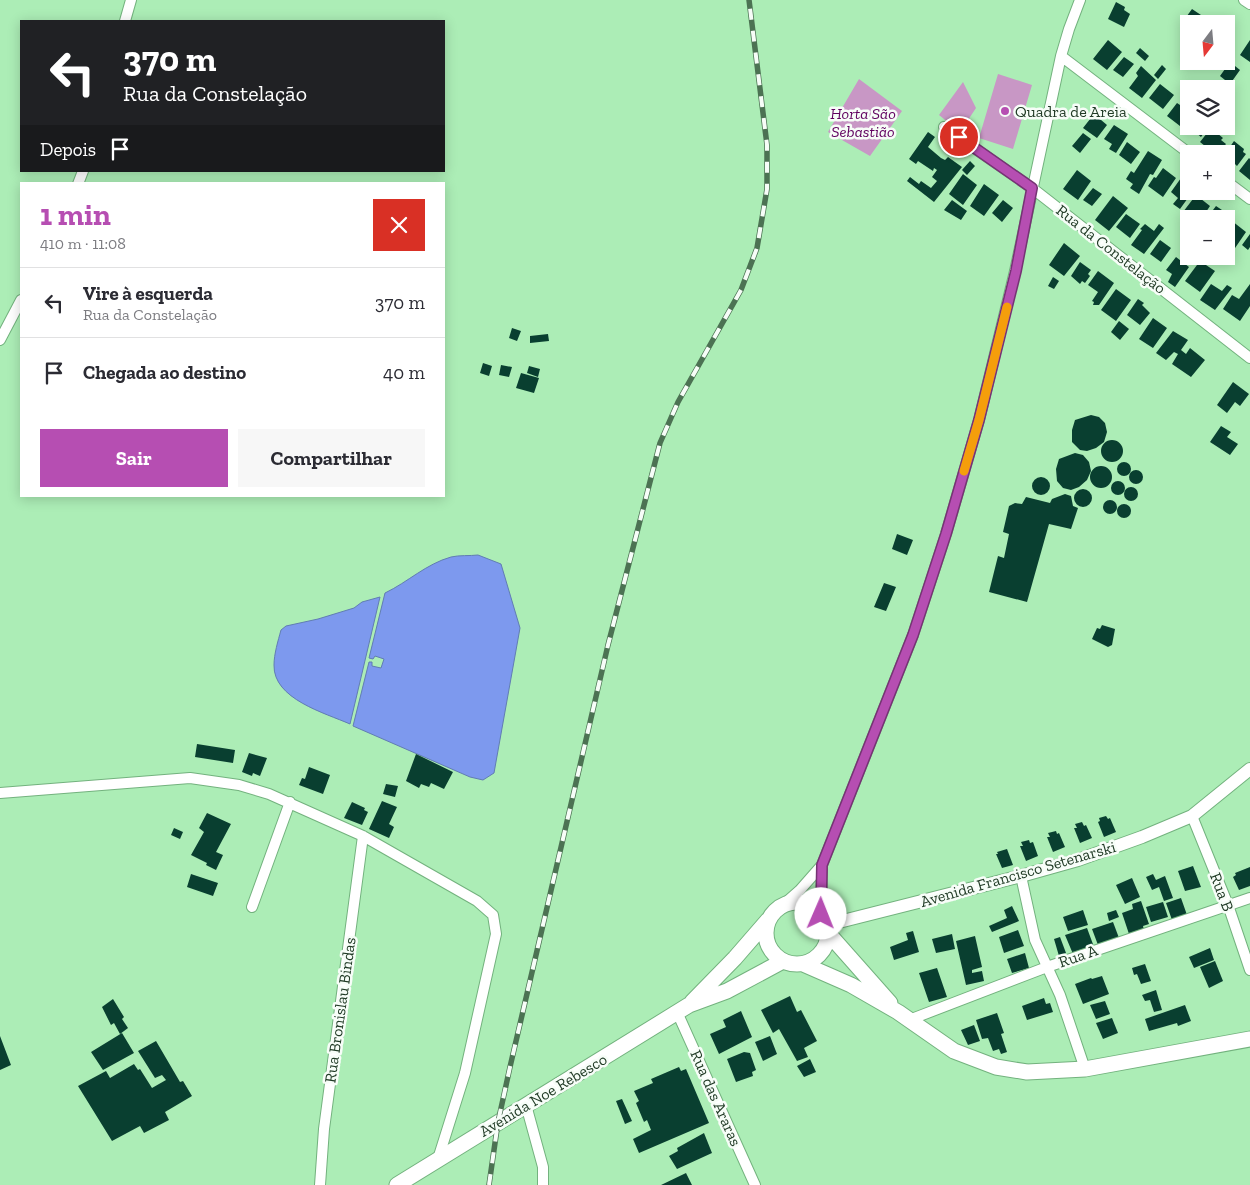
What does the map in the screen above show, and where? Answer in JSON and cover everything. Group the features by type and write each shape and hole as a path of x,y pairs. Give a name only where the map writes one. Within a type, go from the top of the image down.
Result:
{"main road":[{"path":"825,924 826,944 821,953 813,960 803,964 783,961 769,947 766,938 766,928 769,919 783,905 804,903 813,907 825,924 903,1016"},
{"name":"Avenida Noe Rebesco","path":"683,1009 735,958 769,919"},
{"name":"Avenida Noe Rebesco","path":"397,1185 683,1009 727,991 783,961"},
{"path":"803,964 851,985 903,1016 954,1051 996,1067 1027,1072 1085,1069 1250,1039"}],"street":[{"path":"125,20 131,0"},
{"path":"783,905 800,890 822,865 913,635 946,534 979,420 1016,271 1061,56 1080,0"},
{"path":"1244,0 1250,4"},
{"path":"1061,56 1180,146"},
{"name":"Rua da Constelação","path":"944,127 1032,188 1250,358"},
{"path":"1235,188 1250,199"},
{"path":"0,340 20,302"},
{"name":"Avenida Francisco Setenarski","path":"825,924 1022,876 1078,860 1133,841 1192,816 1250,769"},
{"path":"0,793 190,778 239,785 290,802 363,836 477,901 493,915 496,934 465,1073 438,1159"},
{"path":"252,907 290,802"},
{"name":"Rua B","path":"1192,816 1228,905 1250,970"},
{"name":"Rua Bronislau Bindas","path":"320,1185 324,1129 363,836"},
{"path":"822,865 825,924"},
{"path":"1022,876 1035,940 1060,995 1085,1069"},
{"name":"Rua A","path":"903,1016 1250,898"},
{"name":"Rua das Araras","path":"683,1009 755,1185"},
{"path":"526,1106 543,1167 543,1185"}],"green space":[{"name":"Quadra de Areia","path":"998,74 1032,85 1013,149 979,138"},
{"name":"Horta São Sebastião","path":"859,79 902,111 870,156 828,132"},
{"path":"963,82 976,108 960,132 939,115"}],"water":[{"path":"478,555 501,564 520,628 494,773 483,780 470,777 353,726 369,662 372,662 372,666 381,668 384,659 375,656 373,659 369,658 385,593 442,560 454,556"},
{"path":"380,597 350,724 302,703 291,696 276,677 274,665 275,652 281,630 286,626 354,608 362,602"}],"building":[{"path":"1116,2 1125,7 1124,10 1130,14 1124,27 1108,19"},
{"path":"1192,9 1201,15 1188,15"},
{"path":"1108,40 1122,52 1107,70 1093,59"},
{"path":"1250,40 1250,62 1240,55"},
{"path":"1140,48 1149,56 1145,61 1136,53"},
{"path":"1124,57 1134,64 1123,77 1113,70"},
{"path":"1162,65 1166,69 1158,79 1154,75"},
{"path":"1141,66 1156,80 1142,98 1129,88 1138,76 1136,73"},
{"path":"1235,66 1240,70 1233,80 1225,80 1220,76 1224,70 1235,70"},
{"path":"1160,84 1174,95 1163,109 1149,98"},
{"path":"1177,103 1180,105 1180,126 1167,116"},
{"path":"1094,114 1107,125 1097,138 1083,128"},
{"path":"1114,125 1128,134 1116,153 1109,149 1112,144 1104,139"},
{"path":"928,132 935,137 928,147 941,158 945,160 948,157 962,167 934,202 907,181 910,177 919,184 921,181 931,188 937,181 932,177 937,170 934,168 933,171 918,161 916,164 909,159"},
{"path":"1083,133 1091,139 1080,153 1072,146"},
{"path":"1206,135 1219,135 1223,138 1221,140 1226,144 1204,145 1200,142"},
{"path":"1234,141 1244,149 1243,152 1246,154 1237,166 1235,164 1235,145 1231,145"},
{"path":"1127,142 1140,152 1131,164 1119,155"},
{"path":"1148,151 1162,160 1153,175 1150,174 1139,194 1130,188 1133,184 1126,179 1131,171 1134,173"},
{"path":"1250,159 1250,180 1239,171"},
{"path":"970,161 975,166 967,175 962,170"},
{"path":"1163,168 1176,178 1163,197 1148,186"},
{"path":"1077,170 1091,181 1078,200 1063,189"},
{"path":"963,174 977,185 963,205 949,194"},
{"path":"1180,179 1180,200 1186,200 1180,209 1173,204 1178,198 1171,192"},
{"path":"984,184 999,195 984,216 970,206"},
{"path":"1093,188 1102,194 1092,206 1083,200"},
{"path":"1113,196 1128,208 1109,231 1095,220"},
{"path":"952,200 967,211 961,220 944,210"},
{"path":"1003,200 1013,208 1002,222 992,213"},
{"path":"1192,200 1202,200 1210,206 1207,210 1185,210"},
{"path":"1216,206 1222,210 1213,210"},
{"path":"1126,214 1140,224 1130,238 1116,227"},
{"path":"1235,223 1246,232 1235,248"},
{"path":"1145,224 1154,231 1159,224 1164,228 1144,254 1131,245"},
{"path":"1250,234 1250,247 1248,250 1242,245"},
{"path":"1160,240 1171,248 1161,262 1150,254"},
{"path":"1064,243 1080,256 1064,276 1049,265"},
{"path":"1176,257 1180,260 1180,265 1189,267 1175,287 1168,282 1172,274 1166,270"},
{"path":"1080,262 1091,270 1088,274 1090,276 1085,283 1082,281 1080,284 1071,276"},
{"path":"1197,265 1206,265 1215,271 1200,292 1185,281"},
{"path":"1098,271 1114,283 1099,305 1093,305 1094,302 1092,301 1098,292 1088,285"},
{"path":"1053,277 1059,281 1054,289 1048,286"},
{"path":"1211,284 1222,291 1227,285 1232,288 1215,310 1200,300"},
{"path":"1250,284 1250,306 1240,321 1223,309 1232,295 1239,299"},
{"path":"1116,289 1131,300 1116,321 1101,310"},
{"path":"1138,299 1144,303 1142,305 1150,313 1140,325 1127,315"},
{"path":"1153,318 1167,328 1153,348 1139,339"},
{"path":"1119,321 1129,329 1120,340 1111,332"},
{"path":"512,328 521,331 517,341 509,338"},
{"path":"1173,331 1188,340 1181,350 1186,354 1190,348 1205,360 1191,377 1172,364 1178,354 1174,352 1166,360 1156,353"},
{"path":"548,334 549,341 530,343 530,336"},
{"path":"483,363 492,366 489,376 480,373"},
{"path":"501,365 512,367 509,377 499,375"},
{"path":"529,366 540,369 538,377 527,373"},
{"path":"521,373 539,378 534,393 516,388"},
{"path":"1233,382 1249,394 1240,406 1235,402 1227,413 1217,405"},
{"path":"1091,415 1099,417 1105,423 1107,432 1104,442 1096,448 1087,451 1080,450 1072,442 1072,430 1075,420"},
{"path":"1221,426 1231,432 1227,437 1238,444 1230,455 1210,442"},
{"path":"1112,440 1120,443 1123,451 1120,459 1112,462 1104,459 1101,451 1104,443"},
{"path":"1075,453 1083,455 1089,462 1091,471 1087,480 1079,487 1071,490 1063,488 1057,481 1056,469 1059,459"},
{"path":"1124,462 1129,464 1131,469 1129,474 1124,476 1119,474 1117,469 1119,464"},
{"path":"1101,466 1109,469 1112,477 1109,485 1101,488 1093,485 1090,477 1093,469"},
{"path":"1136,470 1141,472 1143,477 1141,482 1136,484 1131,482 1129,477 1131,472"},
{"path":"1041,477 1047,480 1050,486 1047,492 1041,495 1035,492 1032,486 1035,480"},
{"path":"1118,481 1123,483 1125,488 1123,493 1118,495 1113,493 1111,488 1113,483"},
{"path":"1131,487 1136,489 1138,494 1136,499 1131,501 1126,499 1124,494 1126,489"},
{"path":"1083,489 1089,492 1092,498 1089,504 1083,507 1077,504 1074,498 1077,492"},
{"path":"1065,494 1071,496 1073,506 1078,508 1071,529 1049,524 1027,602 989,592 998,556 1004,558 1009,534 1003,532 1009,506 1015,503 1022,504 1026,497 1050,503 1052,499"},
{"path":"1110,500 1115,502 1117,507 1115,512 1110,514 1105,512 1103,507 1105,502"},
{"path":"1124,504 1129,506 1131,511 1129,516 1124,518 1119,516 1117,511 1119,506"},
{"path":"897,534 913,540 907,555 892,549"},
{"path":"884,583 896,587 886,611 874,607"},
{"path":"1102,625 1115,629 1112,645 1108,647 1092,639 1097,628 1100,629"},
{"path":"197,744 235,750 233,763 195,757"},
{"path":"249,753 267,758 260,776 253,773 252,776 242,772"},
{"path":"416,754 453,772 444,789 431,783 429,787 421,784 419,788 406,781"},
{"path":"309,767 330,775 323,794 299,785 302,778 305,779"},
{"path":"386,784 398,786 395,797 383,794"},
{"path":"382,801 397,807 389,824 394,827 389,838 369,829"},
{"path":"352,802 365,808 364,810 368,812 362,825 344,818"},
{"path":"207,813 231,824 216,852 223,855 216,870 191,855 204,832 199,828"},
{"path":"1106,816 1108,819 1110,818 1116,832 1104,837 1098,822 1100,821 1099,818"},
{"path":"1082,822 1084,826 1086,825 1092,838 1080,843 1074,828 1077,828 1075,824"},
{"path":"174,828 183,832 180,839 171,835"},
{"path":"1056,831 1057,834 1059,833 1065,847 1053,852 1047,837 1050,837 1048,833"},
{"path":"1029,840 1030,843 1033,842 1038,856 1026,861 1020,846 1023,846 1021,842"},
{"path":"1007,849 1013,865 1002,868 996,854"},
{"path":"1193,866 1201,887 1185,891 1178,871"},
{"path":"1250,867 1250,886 1239,890 1233,877 1236,875 1235,873"},
{"path":"191,874 218,883 213,896 187,887"},
{"path":"1153,874 1156,880 1165,876 1173,898 1164,901 1159,887 1152,890 1146,877"},
{"path":"1132,878 1140,897 1125,904 1116,885"},
{"path":"1181,898 1187,915 1172,920 1166,903"},
{"path":"1141,901 1149,924 1143,926 1144,930 1129,934 1122,913 1133,909 1132,904"},
{"path":"1163,902 1168,917 1151,922 1146,907"},
{"path":"1012,906 1019,921 992,932 989,926 1007,918 1004,910"},
{"path":"1083,910 1088,925 1068,931 1063,917"},
{"path":"1116,910 1119,917 1109,921 1107,913"},
{"path":"1113,922 1119,938 1098,945 1092,929"},
{"path":"1087,928 1094,947 1073,954 1065,935"},
{"path":"1018,930 1024,946 1004,953 999,937"},
{"path":"913,931 919,952 894,960 890,947 908,940 906,933"},
{"path":"952,934 955,949 936,953 932,939"},
{"path":"975,936 982,967 972,970 972,973 982,971 984,981 966,985 956,941"},
{"path":"1060,937 1066,953 1059,956 1054,939"},
{"path":"1210,948 1214,960 1194,968 1189,957"},
{"path":"1025,953 1029,968 1012,973 1007,959"},
{"path":"1215,961 1223,981 1209,988 1200,967"},
{"path":"1145,964 1151,981 1141,984 1137,974 1134,975 1132,968"},
{"path":"937,968 947,997 929,1002 919,973"},
{"path":"1102,976 1109,994 1083,1004 1075,984"},
{"path":"1156,990 1162,1010 1154,1012 1150,1000 1145,1001 1142,995"},
{"path":"790,996 797,1012 801,1010 817,1041 804,1048 808,1057 797,1061 779,1029 773,1033 761,1010"},
{"path":"1044,998 1046,1004 1050,1003 1053,1012 1027,1020 1022,1006"},
{"path":"113,999 124,1017 122,1019 128,1028 120,1034 114,1023 111,1025 102,1007"},
{"path":"1105,1001 1110,1014 1096,1019 1090,1005"},
{"path":"1185,1005 1191,1021 1178,1026 1177,1023 1149,1031 1145,1019"},
{"path":"741,1011 752,1037 719,1054 710,1034 726,1027 723,1020"},
{"path":"997,1013 1004,1033 1001,1034 1007,1052 1001,1054 999,1049 993,1051 988,1038 982,1039 976,1020"},
{"path":"1112,1018 1118,1033 1103,1039 1096,1023"},
{"path":"974,1025 980,1041 968,1045 961,1030"},
{"path":"122,1033 134,1053 103,1070 91,1052"},
{"path":"0,1036 11,1065 0,1070"},
{"path":"770,1036 777,1054 763,1061 755,1042"},
{"path":"156,1041 180,1082 183,1081 192,1096 165,1112 169,1120 144,1133 140,1126 112,1141 78,1086 106,1071 110,1078 134,1064 138,1070 140,1069 152,1088 166,1080 162,1075 155,1078 138,1051"},
{"path":"744,1052 750,1053 756,1070 752,1072 753,1076 736,1082 727,1059"},
{"path":"810,1059 816,1072 804,1077 797,1066"},
{"path":"679,1067 681,1071 686,1069 709,1123 639,1153 633,1139 651,1130 647,1120 644,1122 636,1103 639,1101 634,1091 653,1083 651,1079"},
{"path":"622,1099 632,1121 625,1124 616,1101"},
{"path":"704,1133 712,1153 677,1169 669,1156 678,1151 677,1148"},
{"path":"686,1173 692,1185 661,1185"}],"railway":[{"path":"489,1185 498,1122 510,1067 608,645 660,443 678,402 741,290 757,248 767,189 767,145 749,0"}],"slow traffic":[{"path":"964,471 979,420 1007,307"}],"place":[{"name":"Quadra de Areia","path":"1005,111"}],"route":[{"path":"821,914 822,865 913,635 946,534 979,420 1016,271 1032,188 959,137"}]}
